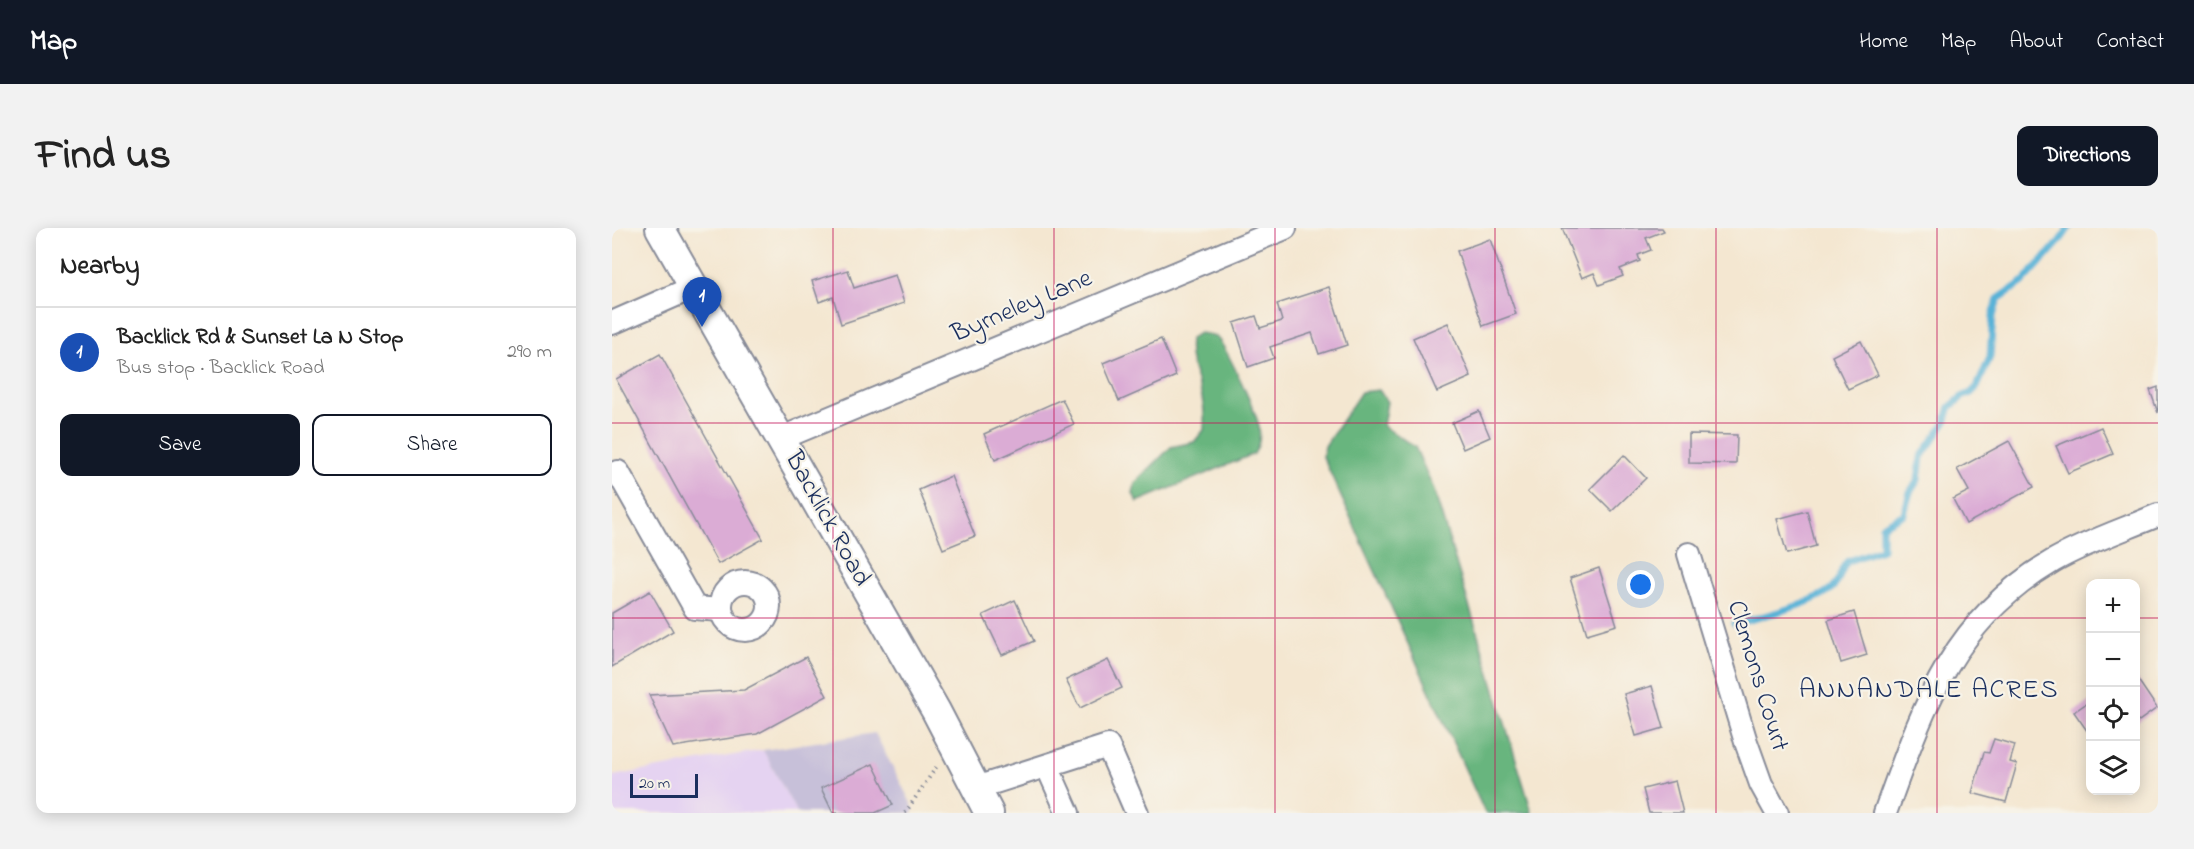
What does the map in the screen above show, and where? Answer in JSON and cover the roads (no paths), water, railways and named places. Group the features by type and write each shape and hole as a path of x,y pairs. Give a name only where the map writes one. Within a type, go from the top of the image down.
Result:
{"main road":[{"name":"Backlick Road","path":"660,228 782,438 989,813"}],"street":[{"name":"Byrneley Lane","path":"782,438 1285,228"},
{"path":"612,323 694,287"},
{"path":"612,474 618,472 695,608 721,610"},
{"path":"1885,813 1905,757 1938,679 1962,642 1989,610 2020,582 2055,560 2158,515"},
{"name":"Clemons Court","path":"1689,554 1746,742 1761,784 1777,813"},
{"path":"976,788 1108,746 1137,813"},
{"path":"1047,766 1068,813"}],"waterway":[{"path":"1734,624 1788,609 1816,598 1835,585 1848,561 1882,549 1882,526 1904,514 1910,492 1918,480 1921,457 1945,423 1950,407 1977,387 1990,357 1993,316 1998,299 2023,282 2069,228"}],"place":[{"name":"Backlick Rd & Sunset La N Stop","path":"702,327"}],"district":[{"name":"ANNANDALE ACRES","path":"1929,690"}]}
